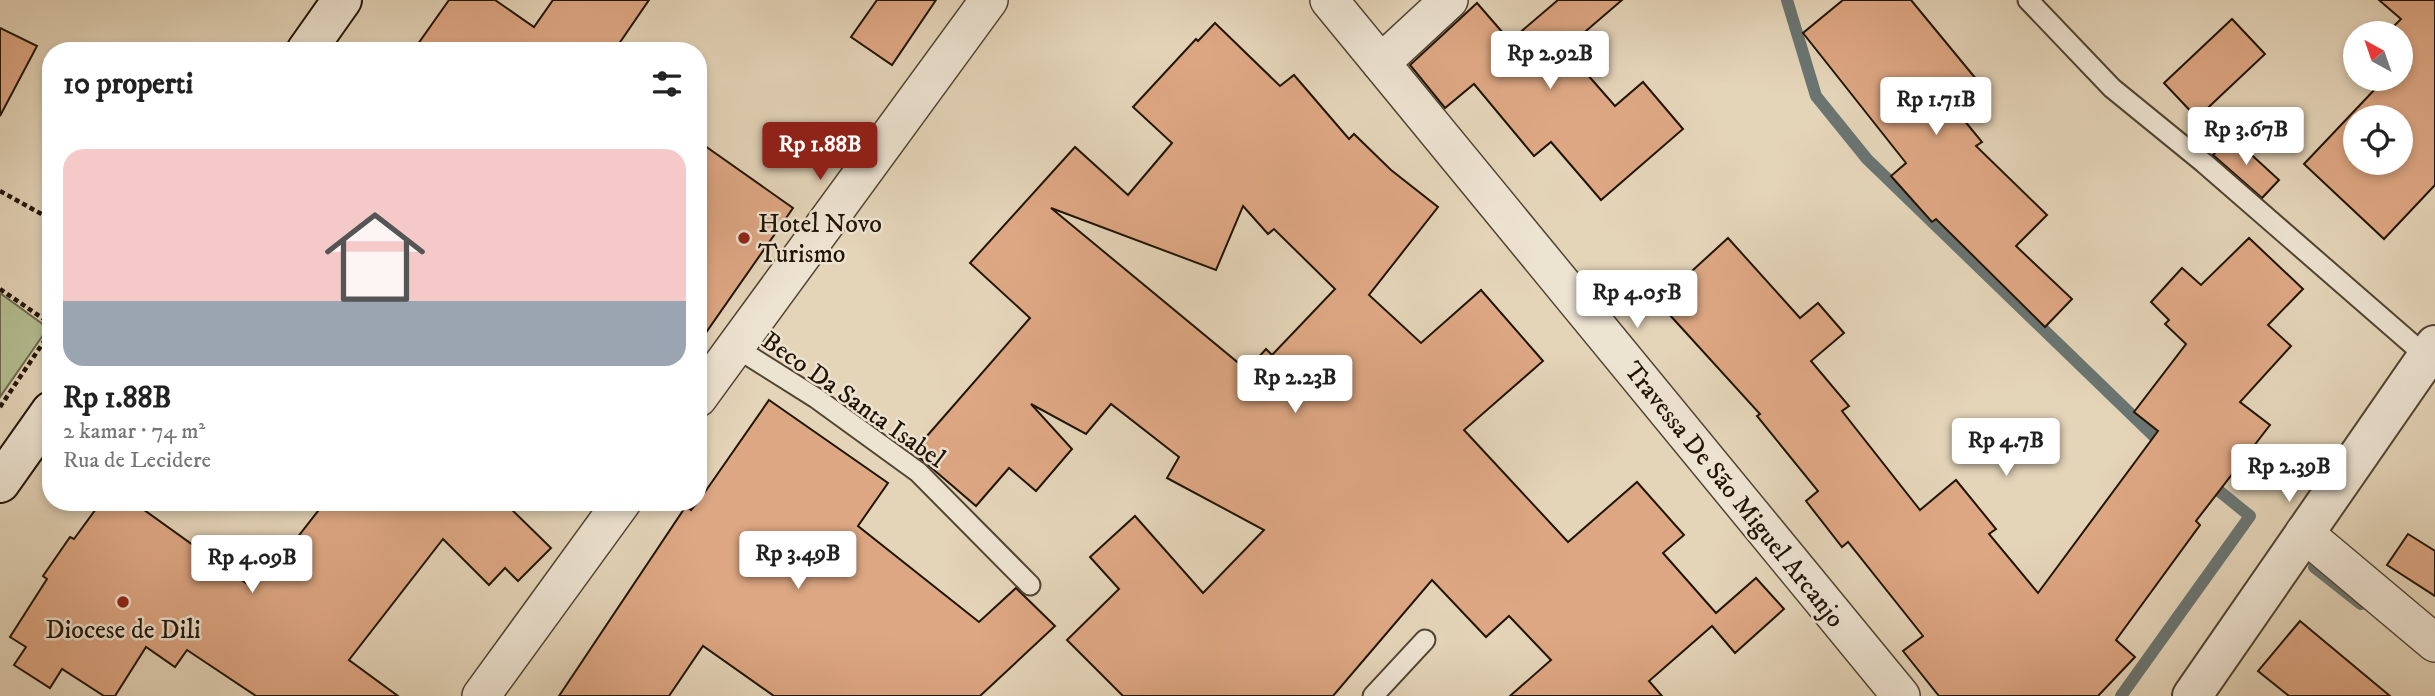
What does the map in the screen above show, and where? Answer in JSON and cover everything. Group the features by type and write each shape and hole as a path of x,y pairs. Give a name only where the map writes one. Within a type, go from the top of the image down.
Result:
{"street":[{"path":"312,42 342,0"},
{"path":"707,386 989,0"},
{"name":"Travessa De São Miguel Arcanjo","path":"1329,0 1901,696"},
{"path":"1381,63 1449,0"},
{"path":"2192,696 2431,351"},
{"path":"0,483 42,424"},
{"path":"481,696 615,511"},
{"path":"2304,533 2435,643"}],"lane":[{"path":"2028,0 2112,88 2431,351"},
{"name":"Beco Da Santa Isabel","path":"735,347 816,398 918,472 1030,584"},
{"path":"1373,696 1425,640"}],"path":[{"path":"0,191 42,214"},
{"path":"0,289 42,318"},
{"path":"0,407 42,344"}],"green space":[{"path":"0,293 42,324 42,337 0,397"}],"building":[{"path":"449,0 495,0 534,27 553,0 649,0 620,42 419,42"},
{"path":"877,0 936,0 892,65 851,37"},
{"path":"1558,0 1622,0 1565,49 1615,106 1643,82 1683,129 1601,200 1551,142 1534,156 1474,84 1445,108 1410,65 1477,3 1510,41"},
{"path":"1843,0 1911,0 1986,91 1959,114 1982,142 1976,146 2047,215 2016,246 2072,299 2045,327 1936,219 1932,222 1891,176 1906,163 1803,33"},
{"path":"2379,0 2435,0 2435,185 2384,239 2304,164 2343,123 2343,175 2413,175 2413,105 2360,105 2373,91 2413,91 2413,21 2399,21 2401,19"},
{"path":"2232,19 2265,54 2197,118 2164,83"},
{"path":"1215,23 1280,86 1294,75 1349,139 1354,134 1391,170 1438,207 1369,295 1421,343 1481,290 1543,361 1464,430 1568,542 1637,482 1684,535 1663,553 1716,613 1756,578 1784,609 1735,653 1712,626 1649,681 1662,696 1510,696 1551,660 1509,616 1486,637 1432,580 1333,696 1123,696 1067,640 1119,589 1090,557 1135,516 1203,593 1264,530 1167,478 1179,457 1111,404 1086,434 1031,404 1072,449 1036,491 1009,468 976,506 913,452 1030,318 970,263 1075,147 1128,195 1172,143 1133,107 1196,39 1198,41","holes":["1243,206 1268,234 1274,229 1335,289 1272,355 1266,349 1247,370 1051,208 1216,270"]},
{"path":"0,28 37,46 0,116"},
{"path":"2231,136 2279,180 2262,198 2213,155"},
{"path":"707,147 793,208 707,331"},
{"path":"1728,238 1800,318 1818,303 1844,333 1811,361 1849,406 1842,411 1920,510 1956,480 1996,529 1989,534 2038,593 2158,431 2134,412 2186,344 2165,324 2169,320 2151,302 2182,268 2201,285 2249,238 2303,289 2268,325 2291,346 2240,402 2270,425 2196,521 2200,525 2116,640 2135,657 2098,696 1939,696 1903,651 1923,636 1848,542 1842,547 1806,501 1818,491 1757,416 1760,414 1658,302"},
{"path":"769,400 888,483 858,526 979,622 1016,588 1055,626 980,696 774,696 703,646 669,696 559,696 683,511 707,511 707,489"},
{"path":"94,511 146,511 246,583 254,572 265,579 318,511 513,511 551,548 518,581 505,568 489,585 443,539 349,660 398,696 256,696 187,650 175,667 146,647 115,696 104,696 62,669 50,688 14,665 26,647 10,637 47,579 43,576 70,537 74,539"},
{"path":"2408,534 2435,551 2435,596 2387,565"},
{"path":"2300,621 2390,696 2289,696 2258,671"}],"waterway":[{"path":"1787,0 1816,96 1867,159 2164,446"},
{"path":"2121,696 2250,516 2208,482"},
{"path":"2314,567 2361,604"}],"place":[{"name":"Hotel Novo Turismo","path":"744,238"},
{"name":"Diocese de Dili","path":"123,602"}]}
